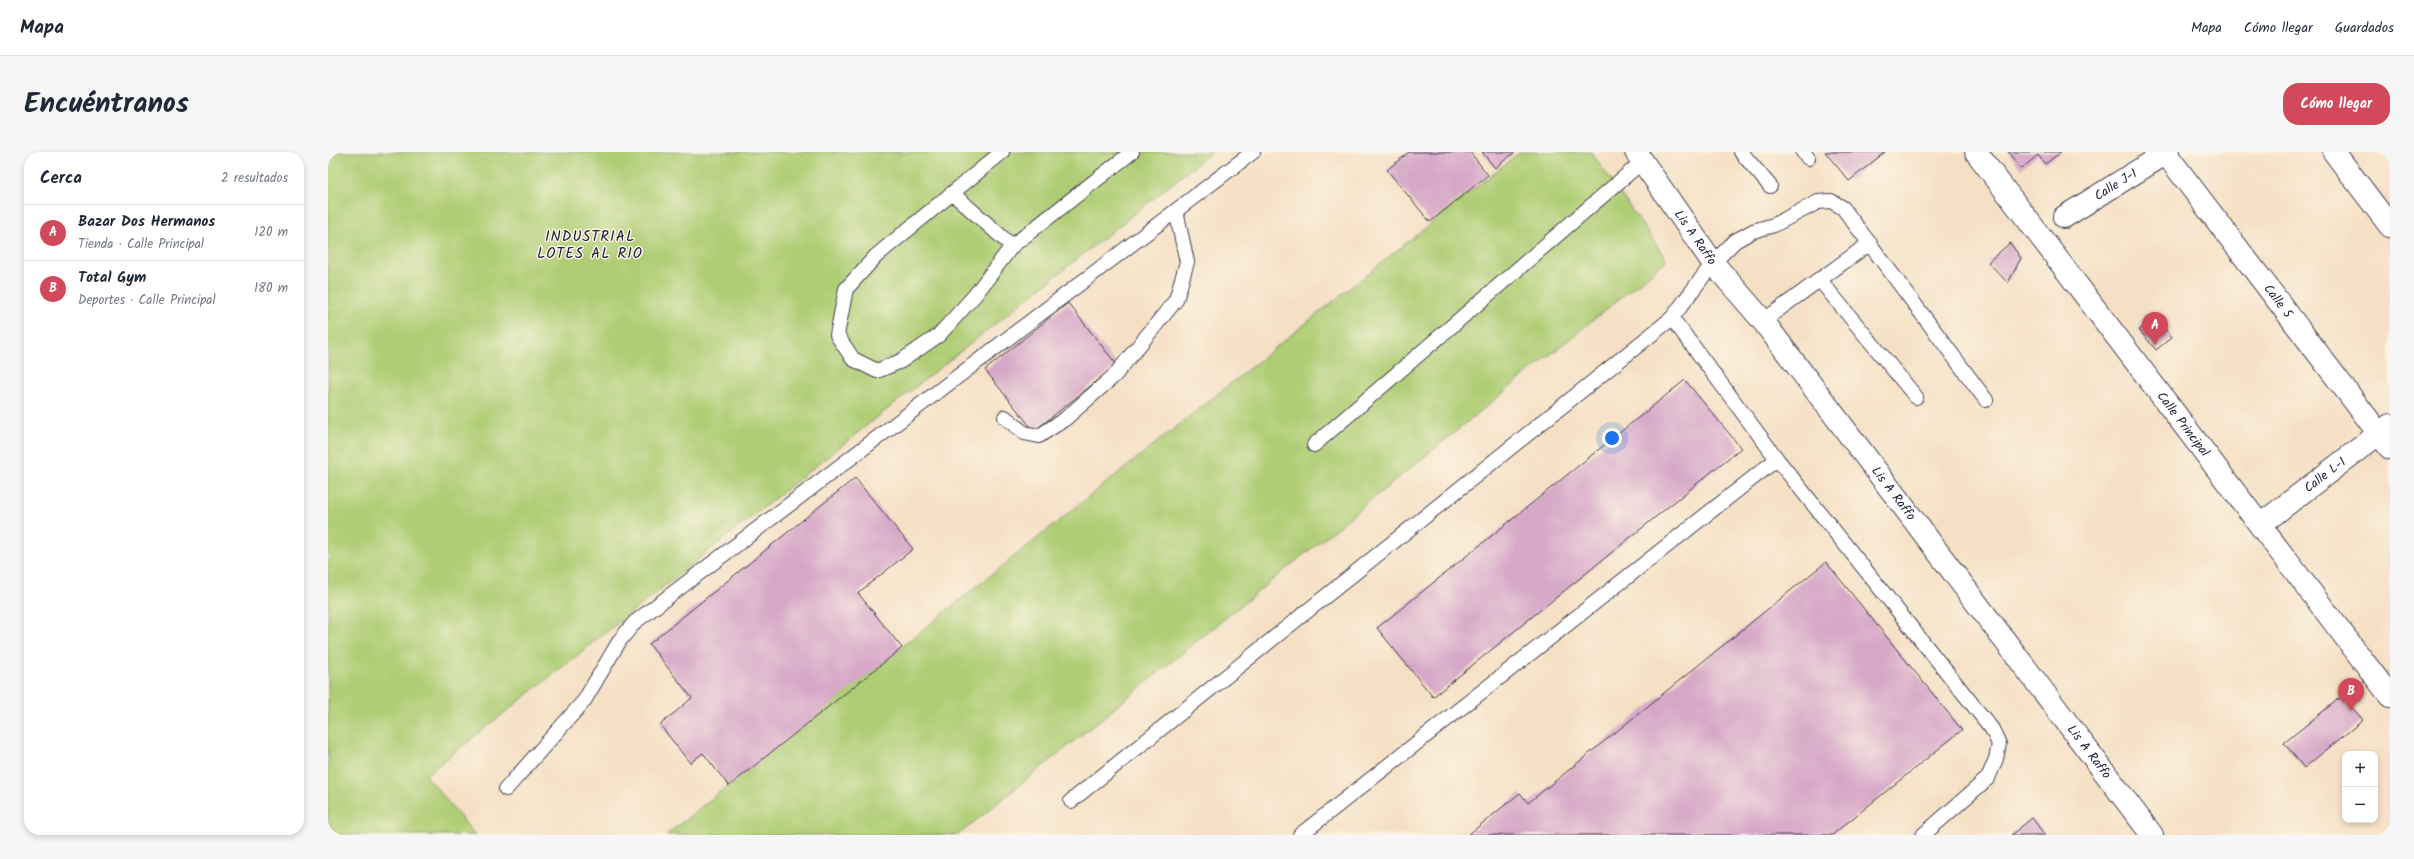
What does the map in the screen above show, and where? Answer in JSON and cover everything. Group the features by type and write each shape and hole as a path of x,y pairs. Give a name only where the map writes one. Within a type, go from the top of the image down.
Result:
{"street":[{"name":"Calle Principal","path":"1976,152 2390,696"},
{"path":"2334,152 2390,226"},
{"name":"Calle J-1","path":"2064,217 2167,153"},
{"name":"Calle 5","path":"2167,153 2386,436"},
{"name":"Lis A Raffo","path":"1639,157 1713,263 1763,321 2152,835"},
{"name":"Calle L-1","path":"2260,525 2386,436"}],"lane":[{"path":"1002,152 876,256 846,290 837,336 853,358 877,371 901,361 939,335 975,295 1012,246 1132,152"},
{"path":"506,789 584,701 620,640 636,622 1253,152"},
{"path":"1741,152 1770,186"},
{"path":"1314,445 1639,157"},
{"path":"952,193 1012,246"},
{"path":"1071,801 1672,318 1713,263 1735,241 1753,231 1774,225 1818,202 1831,201 1843,208 1986,400"},
{"path":"1005,417 1024,433 1039,436 1065,419 1115,375 1151,333 1176,300 1187,262 1176,211"},
{"path":"1763,321 1870,243"},
{"path":"1819,279 1916,397"},
{"path":"1672,318 1777,458 1992,729 1999,744 1996,759 1988,778 1923,835"},
{"path":"1300,835 1777,458"}],"green space":[{"path":"328,152 1212,152 426,775 475,835 328,835"},
{"path":"1520,152 1591,152 1667,260 958,835 666,835"}],"building":[{"path":"1409,152 1470,152 1488,175 1430,222 1387,170"},
{"path":"1482,152 1515,152 1495,168"},
{"path":"1825,152 1885,152 1849,181"},
{"path":"2008,152 2061,152 2045,164 2038,155 2021,169"},
{"path":"2010,243 2021,258 2008,283 1988,262"},
{"path":"1068,303 1117,365 1034,431 985,370"},
{"path":"2155,317 2172,337 2156,350 2139,330"},
{"path":"1685,380 1741,448 1433,697 1377,628"},
{"path":"855,478 913,549 858,593 902,648 729,786 703,753 690,763 660,725 692,698 649,644"},
{"path":"1826,562 1962,730 1832,835 1468,835 1520,793 1528,803"},
{"path":"2342,696 2363,720 2304,768 2284,743"},
{"path":"2032,818 2045,835 2011,835"}],"place":[{"name":"Bazar Dos Hermanos","path":"2155,345"},
{"name":"Total Gym","path":"2351,711"}],"district":[{"name":"INDUSTRIAL LOTES AL RIO","path":"590,246"}]}
